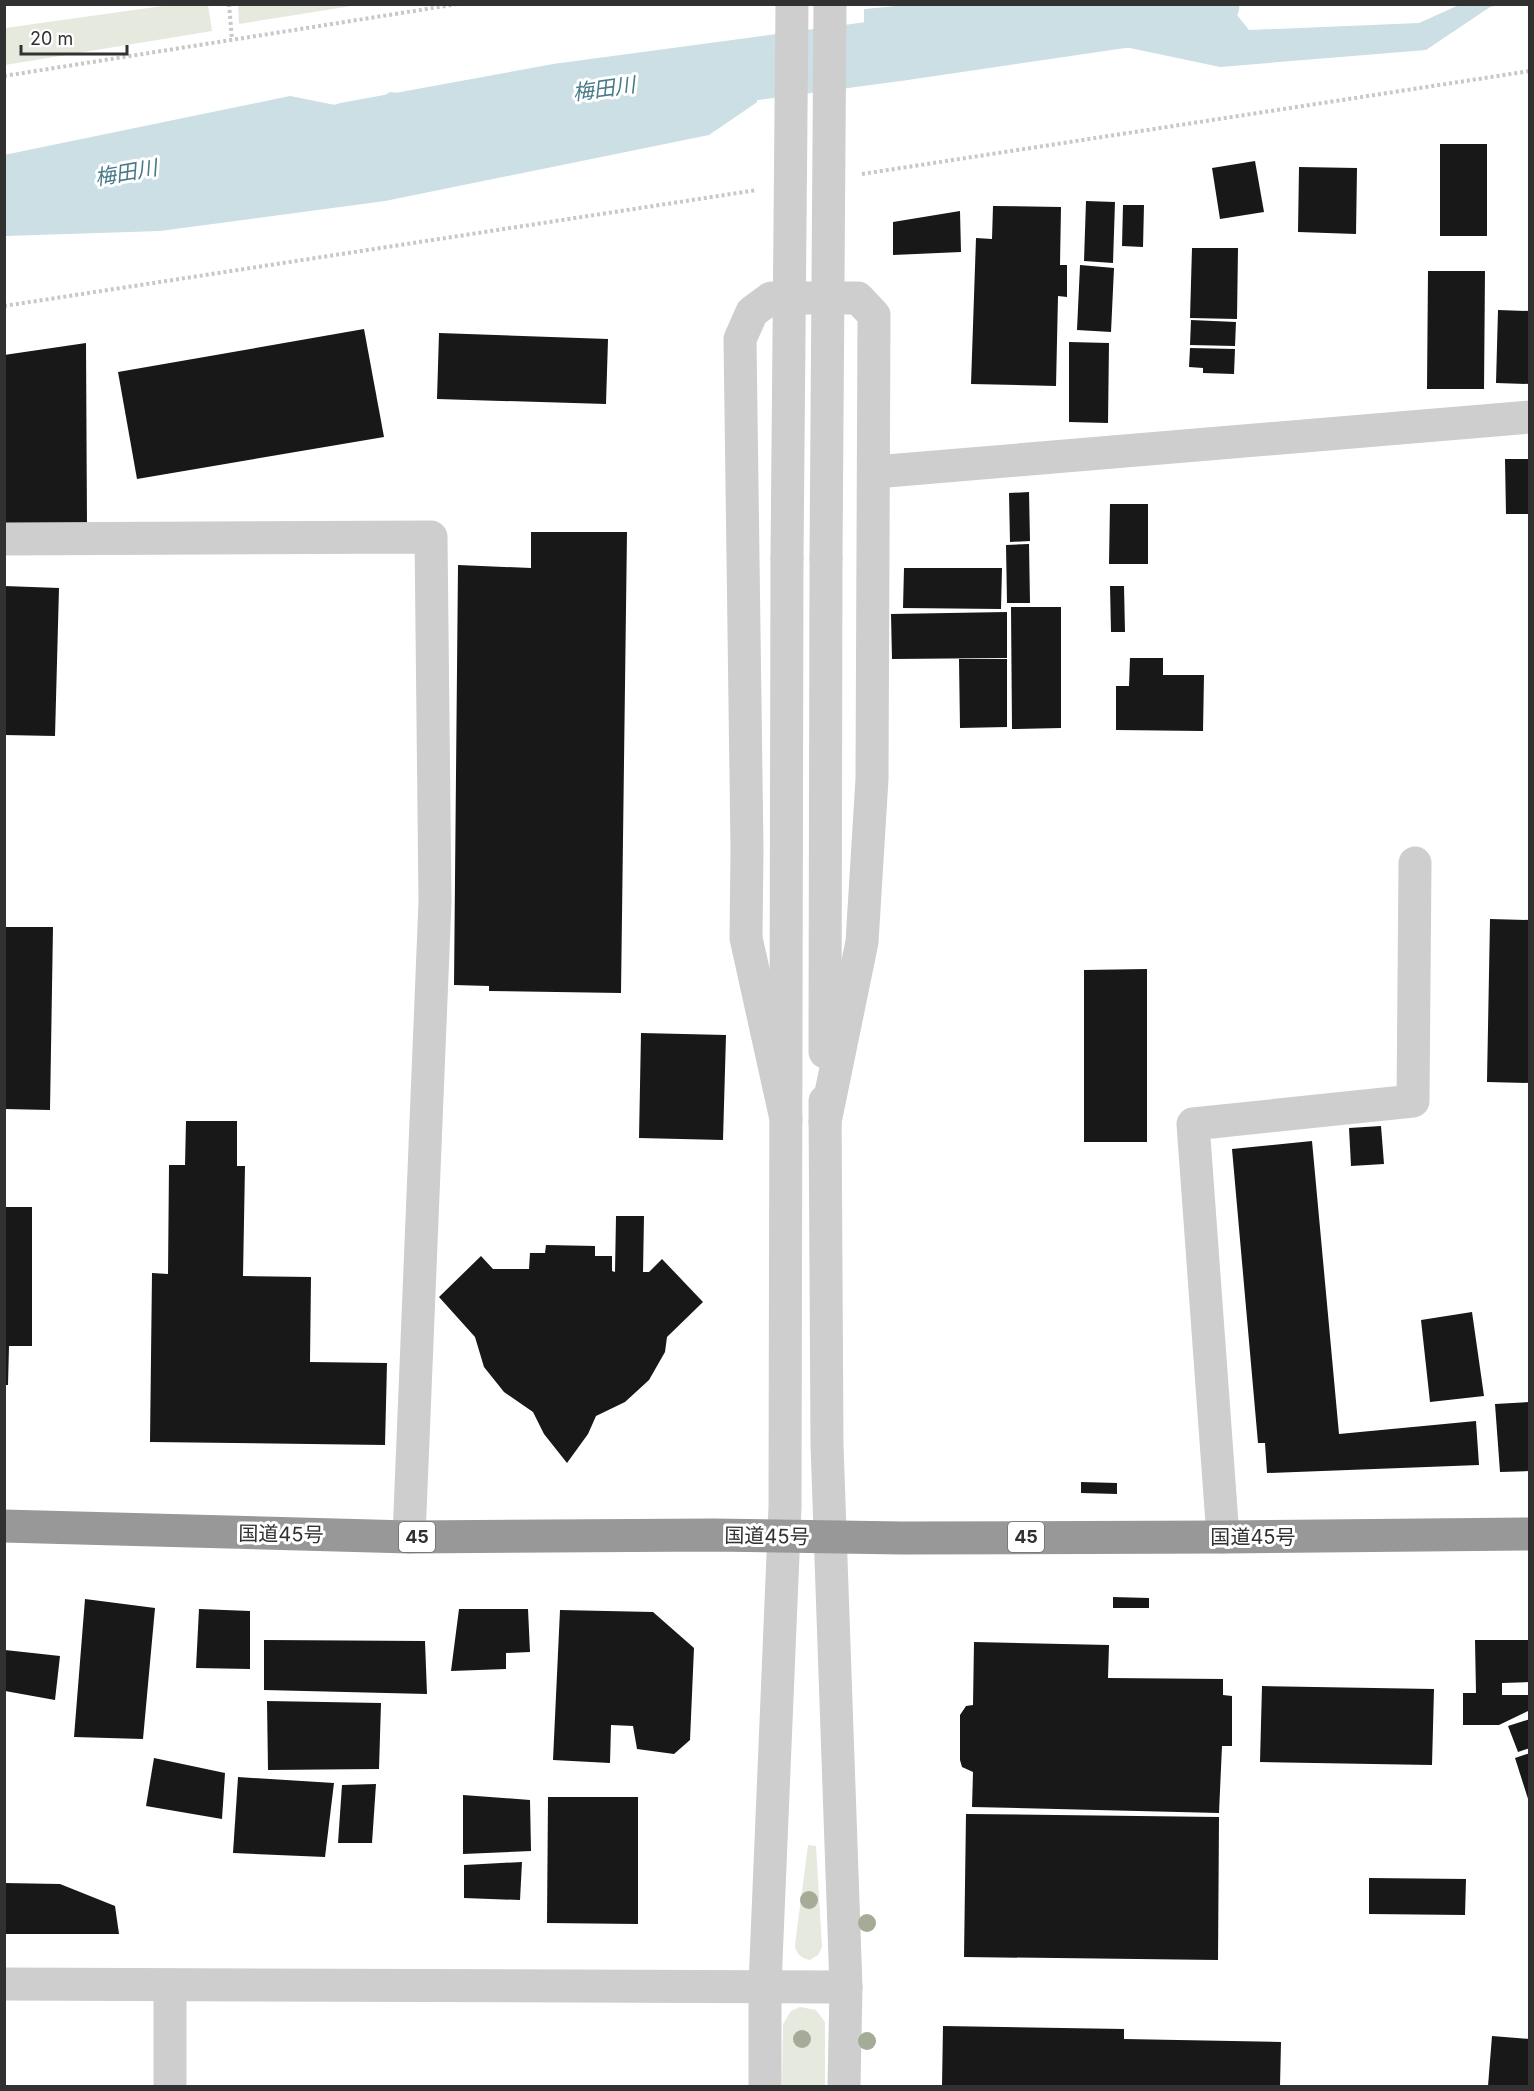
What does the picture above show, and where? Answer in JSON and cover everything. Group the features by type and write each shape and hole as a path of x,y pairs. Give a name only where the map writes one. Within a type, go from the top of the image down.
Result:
{"highway":[{"name":"国道45号","path":"4,1526 409,1537 1223,1537 1530,1534"}],"street":[{"path":"765,2086 765,1985 784,1536 787,558 792,4"},
{"path":"830,4 825,1122 829,1537 846,1987 844,2086"},
{"path":"786,1119 746,939 741,339 752,312 771,298 858,298 874,315 873,779 862,942 825,1122"},
{"path":"875,472 1530,417"},
{"path":"4,539 431,537 435,902 409,1537"},
{"path":"1223,1537 1193,1124 1413,1101 1415,863"},
{"path":"4,1984 846,1987"},
{"path":"170,1985 170,2086"}],"path":[{"path":"229,4 232,40"},
{"path":"4,76 458,4"}],"shaded area":[{"path":"238,4 358,4 358,5 239,24"},
{"path":"170,5 208,5 212,31 5,65 5,28"},
{"path":"808,1845 816,1846 822,1947 818,1955 810,1960 796,1951 795,1945"},
{"path":"800,2007 816,2010 825,2022 825,2086 782,2086 783,2024 791,2011"}],"water":[{"path":"906,5 1229,5 1249,30 1419,23 1459,5 1499,5 1490,7 1426,50 1220,67 1111,44 860,32 709,135 385,201 160,231 5,236 4,155 290,96 360,110 390,92 431,98 415,119 564,115 719,57 865,9"}],"pier":[{"path":"864,6 864,35 860,35 757,107 757,41"}],"building":[{"path":"1440,144 1487,144 1487,236 1440,236"},
{"path":"1255,161 1264,212 1220,219 1212,168"},
{"path":"1299,167 1357,168 1356,234 1298,232"},
{"path":"1086,201 1115,202 1113,263 1084,261"},
{"path":"1123,205 1144,205 1143,247 1122,246"},
{"path":"993,206 1061,207 1060,265 1067,265 1067,297 1058,296 1056,386 971,384 976,238 992,239"},
{"path":"960,211 961,252 893,255 893,222"},
{"path":"1192,248 1238,248 1237,319 1190,318"},
{"path":"1080,265 1114,268 1111,332 1077,330"},
{"path":"1428,271 1485,271 1484,389 1427,389"},
{"path":"1498,310 1530,311 1530,384 1496,383"},
{"path":"1191,320 1236,322 1235,346 1190,345"},
{"path":"364,329 384,437 137,479 118,372"},
{"path":"439,333 608,339 606,404 437,399"},
{"path":"1069,342 1109,343 1108,423 1069,422"},
{"path":"86,343 87,525 4,523 4,355"},
{"path":"1190,348 1235,349 1234,374 1203,373 1203,368 1189,367"},
{"path":"1505,459 1530,459 1530,514 1506,514"},
{"path":"1029,492 1030,541 1010,542 1009,493"},
{"path":"1110,504 1148,504 1148,564 1109,564"},
{"path":"531,532 627,532 621,993 489,991 489,986 454,985 458,565 531,568"},
{"path":"1029,544 1030,603 1007,603 1006,545"},
{"path":"904,568 1002,568 1001,609 903,608"},
{"path":"4,586 59,588 55,736 4,735"},
{"path":"1110,586 1124,586 1125,632 1111,632"},
{"path":"1011,607 1061,607 1061,728 1012,729"},
{"path":"1007,612 1007,658 892,659 891,614"},
{"path":"1130,658 1163,658 1163,675 1204,675 1203,731 1116,730 1116,686 1129,686"},
{"path":"959,659 1007,659 1007,727 960,728"},
{"path":"1490,919 1530,920 1530,1083 1487,1082"},
{"path":"4,927 53,927 50,1110 4,1109"},
{"path":"1147,969 1147,1142 1084,1142 1084,970"},
{"path":"641,1033 726,1035 723,1140 639,1138"},
{"path":"186,1121 237,1121 237,1166 245,1166 243,1276 311,1277 310,1362 387,1363 385,1445 150,1442 152,1273 168,1274 169,1165 185,1165"},
{"path":"1381,1126 1384,1164 1351,1166 1349,1128"},
{"path":"1312,1141 1339,1434 1476,1421 1479,1465 1267,1473 1265,1443 1258,1443 1232,1149"},
{"path":"4,1207 32,1207 32,1346 9,1346 8,1385 4,1385"},
{"path":"616,1216 644,1216 643,1272 649,1272 662,1259 703,1302 667,1337 665,1352 649,1380 625,1402 596,1416 588,1434 567,1463 544,1434 533,1412 504,1392 484,1367 475,1337 439,1297 481,1256 493,1269 529,1269 530,1253 545,1253 546,1245 595,1246 595,1256 612,1256 612,1271 615,1272"},
{"path":"1472,1312 1484,1396 1430,1402 1421,1320"},
{"path":"1530,1402 1530,1471 1500,1472 1495,1404"},
{"path":"1081,1482 1117,1483 1117,1494 1081,1493"},
{"path":"1113,1597 1149,1598 1149,1608 1113,1608"},
{"path":"85,1599 155,1608 143,1739 74,1737"},
{"path":"199,1609 250,1611 250,1669 196,1668"},
{"path":"459,1609 528,1609 530,1652 506,1653 506,1669 451,1671"},
{"path":"560,1610 653,1612 694,1648 690,1740 674,1754 637,1749 633,1726 611,1725 610,1763 553,1760"},
{"path":"264,1640 425,1641 427,1694 264,1690"},
{"path":"1475,1640 1530,1640 1530,1682 1502,1683 1502,1695 1530,1695 1530,1710 1499,1725 1463,1725 1463,1693 1476,1693"},
{"path":"974,1642 1109,1645 1108,1678 1223,1679 1223,1695 1232,1696 1232,1746 1222,1746 1219,1813 972,1807 973,1772 962,1767 960,1760 960,1715 966,1706 973,1705"},
{"path":"5,1650 60,1656 55,1700 5,1691"},
{"path":"1262,1686 1434,1689 1432,1765 1260,1762"},
{"path":"267,1701 381,1703 379,1769 268,1770"},
{"path":"1530,1719 1530,1748 1518,1752 1508,1726"},
{"path":"1530,1753 1530,1802 1529,1802 1515,1758"},
{"path":"154,1758 225,1773 222,1819 146,1806"},
{"path":"238,1777 334,1783 325,1857 233,1853"},
{"path":"376,1784 372,1843 338,1843 342,1785"},
{"path":"463,1795 530,1800 531,1851 463,1854"},
{"path":"548,1797 638,1797 638,1924 547,1923"},
{"path":"966,1814 1219,1817 1218,1960 964,1957"},
{"path":"522,1862 520,1900 464,1898 464,1865"},
{"path":"1369,1878 1466,1879 1465,1915 1369,1914"},
{"path":"4,1883 60,1884 115,1906 119,1934 4,1934"},
{"path":"943,2026 1124,2029 1124,2039 1281,2042 1280,2086 942,2086"},
{"path":"1492,2036 1530,2039 1530,2086 1488,2086"}],"waterway":[{"name":"梅田川","path":"346,134 559,95 902,49 1208,4"}]}
